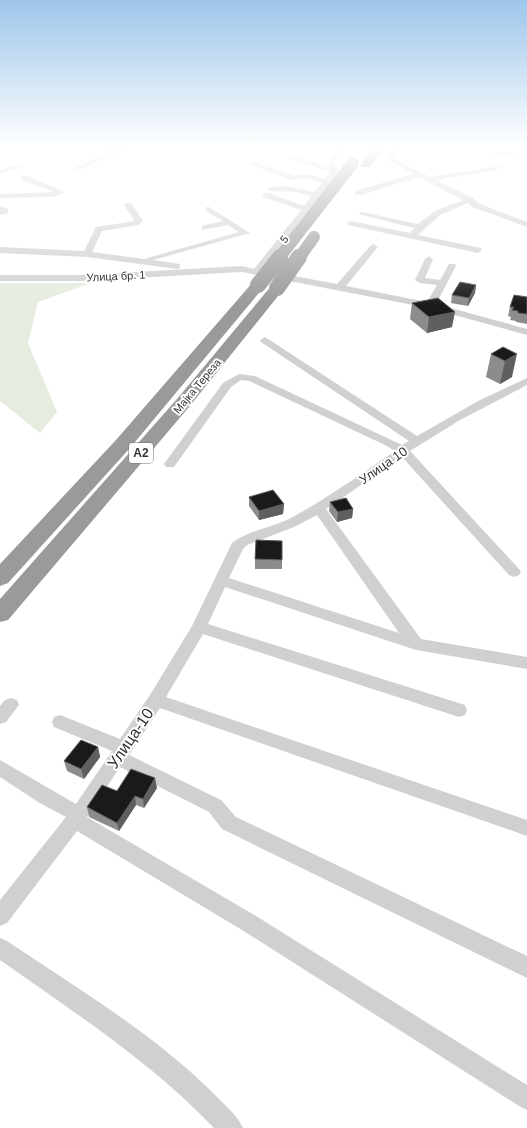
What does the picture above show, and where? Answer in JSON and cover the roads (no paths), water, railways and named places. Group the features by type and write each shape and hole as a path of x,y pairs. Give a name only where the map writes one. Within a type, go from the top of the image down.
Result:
{"highway":[{"name":"Мајка Тереза","path":"0,578 123,444 322,200"},
{"name":"Мајка Тереза","path":"0,614 183,403 277,288 321,228"}],"street":[{"path":"286,200 306,209"},
{"name":"5","path":"258,278 313,200"},
{"path":"412,236 419,227 440,211 455,204 470,200 475,205 487,211 527,225"},
{"path":"88,254 99,229 138,223 140,221 128,205"},
{"path":"0,208 5,211 0,213"},
{"path":"142,261 246,233 209,209"},
{"path":"362,214 419,227"},
{"path":"205,228 230,222"},
{"path":"351,223 478,250"},
{"path":"339,288 374,247"},
{"path":"0,250 88,254 184,267 196,272"},
{"path":"429,259 420,280 443,283"},
{"path":"430,305 452,266"},
{"name":"Улица бр. 1","path":"0,278 80,278 196,272 231,268 258,278 339,288 430,305 527,332"},
{"path":"265,340 417,441"},
{"path":"170,464 227,385 235,379 243,377 256,379 389,442 403,451 514,572"},
{"name":"Улица 10","path":"237,546 242,542 285,527 319,509 417,441 460,414 527,381"},
{"path":"319,509 416,644"},
{"name":"Улица-10","path":"0,916 76,817 156,700 199,627 237,546"},
{"path":"221,581 416,644 527,663"},
{"path":"199,627 459,710"},
{"path":"156,700 527,828"},
{"path":"0,717 11,705"},
{"path":"60,722 120,753 215,806 228,823 527,967"},
{"path":"0,768 527,1098"},
{"path":"0,948 136,1042 194,1090 231,1128"}]}
